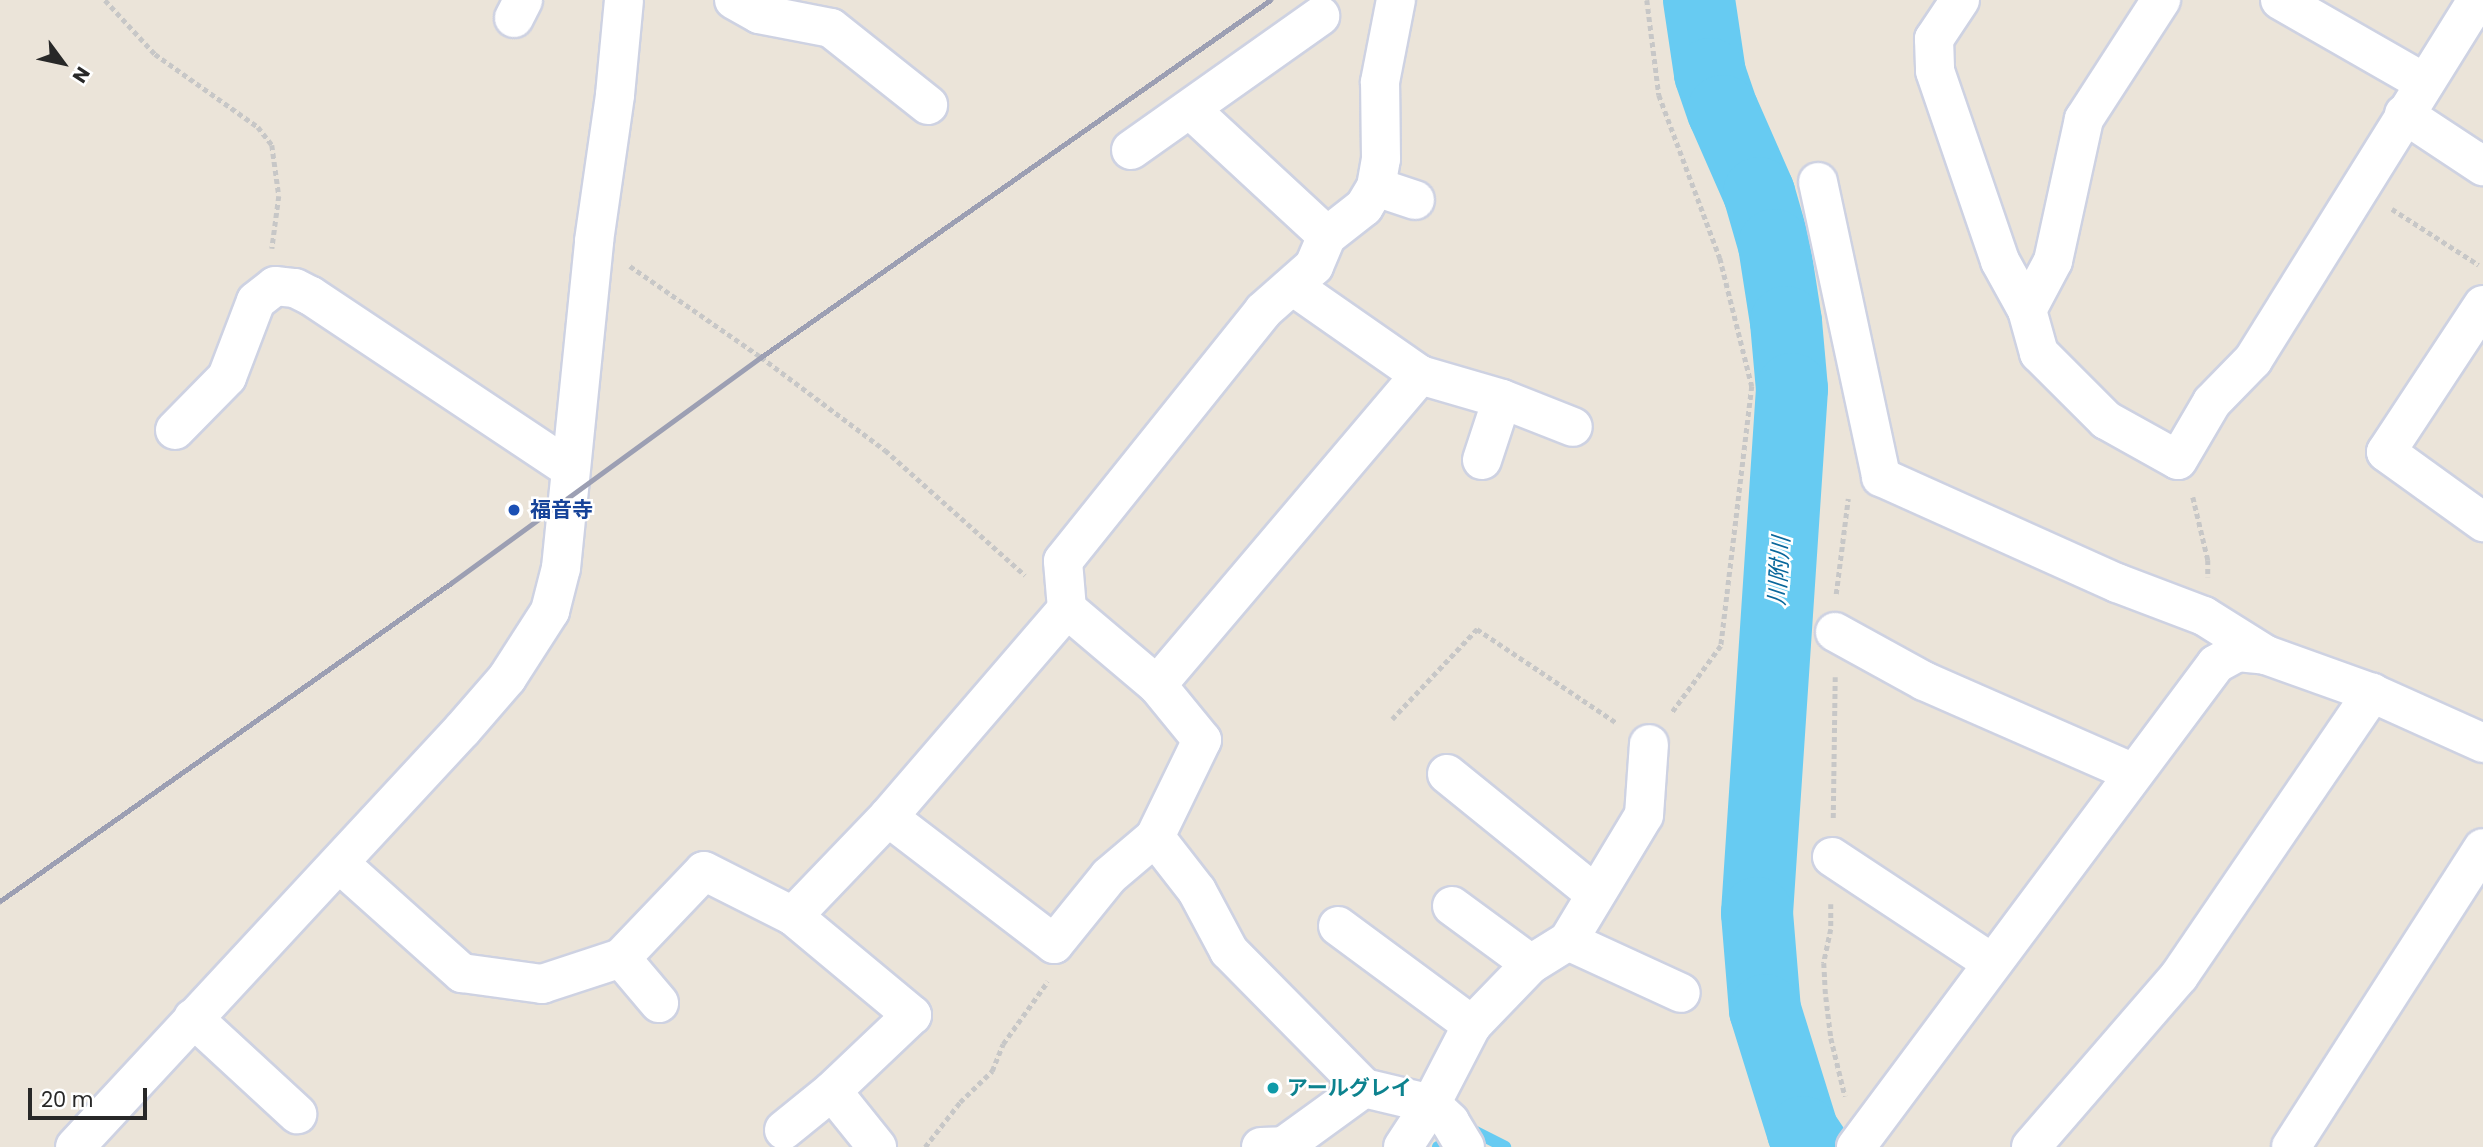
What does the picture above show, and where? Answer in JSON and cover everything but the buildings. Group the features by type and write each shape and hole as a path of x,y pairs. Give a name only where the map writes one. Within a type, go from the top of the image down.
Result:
{"street":[{"path":"75,1147 462,730 532,643 550,611 561,568 594,241 615,94 624,0"},
{"path":"734,0 759,14 831,28 928,105"},
{"path":"1960,0 1934,39 1935,71 2000,261 2027,310 2039,353 2106,420 2178,460 2212,402 2253,360 2477,0"},
{"path":"2027,310 2053,261 2084,119 2161,0"},
{"path":"2280,0 2425,82"},
{"path":"888,817 1054,944 1108,876 1155,837 1202,740 1157,685 1067,609 1063,561 1263,311 1294,287 1314,266 1327,236 1364,206 1376,187 1381,159 1380,82 1406,4"},
{"path":"1131,150 1320,16"},
{"path":"1190,109 1327,236"},
{"path":"2404,114 2483,166"},
{"path":"1818,182 1881,477 2117,583 2204,616 2266,655 2372,693 2483,743"},
{"path":"1376,187 1415,200"},
{"path":"175,430 227,377 256,301 275,286 295,288 311,296 570,469"},
{"path":"1294,287 1420,374 1502,398 1573,427"},
{"path":"2483,306 2385,452 2483,523"},
{"path":"1157,685 1420,374"},
{"path":"1482,460 1502,398"},
{"path":"793,916 888,817 1067,609"},
{"path":"1835,632 1924,681 2134,773"},
{"path":"1869,1143 1992,963 2216,664 2238,652 2266,655"},
{"path":"2031,1147 2179,976 2372,693"},
{"path":"1449,1124 1472,1025 1531,964 1568,941 1644,815 1649,744"},
{"path":"1447,774 1595,894"},
{"path":"1155,837 1197,891 1229,951 1364,1088 1449,1124"},
{"path":"2291,1147 2483,848"},
{"path":"1832,857 1992,963"},
{"path":"340,864 462,974 542,984 621,958 704,871 793,916 912,1015 832,1091 784,1130"},
{"path":"1452,906 1531,964"},
{"path":"1338,926 1472,1025"},
{"path":"1568,941 1681,993"},
{"path":"621,958 659,1003"},
{"path":"193,1018 298,1114"},
{"path":"1261,1147 1284,1146 1364,1088"},
{"path":"832,1091 877,1147"},
{"path":"1403,1147 1449,1124"}],"path":[{"path":"105,0 155,54 258,127 272,145 279,195 270,271 275,286"},
{"path":"1392,719 1476,629 1649,744 1721,646 1752,386 1720,258 1660,95 1647,0"},
{"path":"2359,188 2483,268"},
{"path":"594,241 761,356 885,450 1052,599 1067,609"},
{"path":"1869,1143 1847,1105 1831,1038 1824,962 1831,929 1836,581 1848,499 1873,437"},
{"path":"2178,460 2194,499 2208,560 2204,616"},
{"path":"925,1147 960,1102 992,1071 1003,1044 1061,963 1054,944"}],"waterway":[{"name":"川附川","path":"1699,0 1710,74 1759,193 1774,245 1786,322 1792,389 1757,913 1765,1010 1803,1132 1813,1147"},
{"path":"1438,1147 1474,1131 1505,1147"}],"railway":[{"path":"0,901 451,583 761,357 1270,0"}],"place":[{"name":"福音寺","path":"514,510"},
{"name":"アールグレイ","path":"1273,1088"}]}
